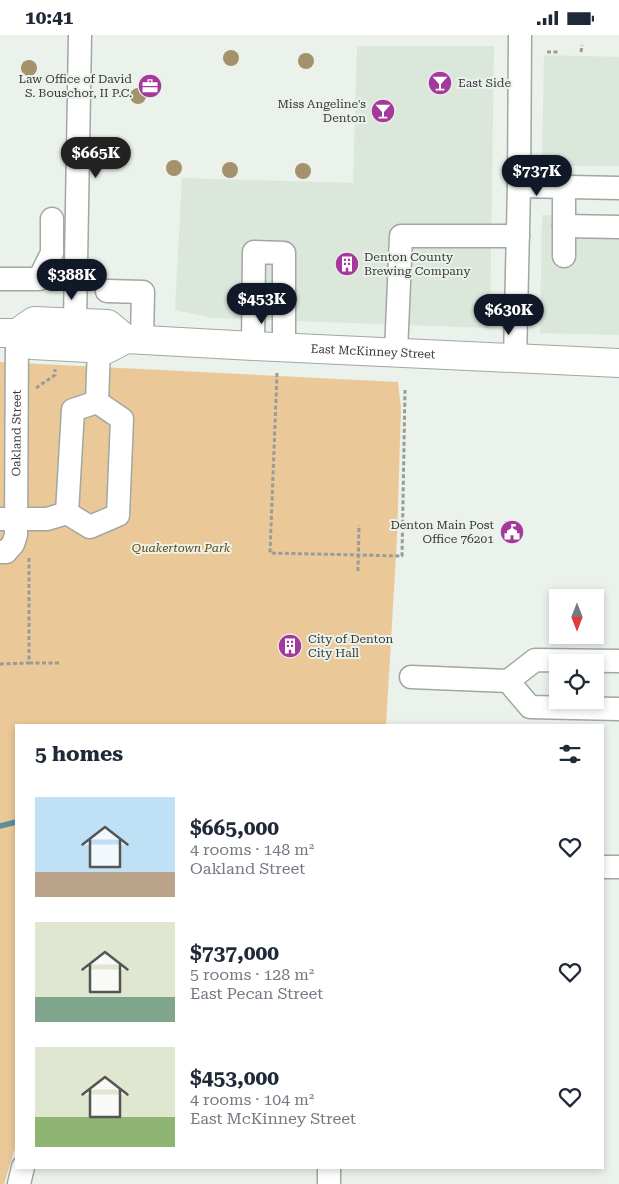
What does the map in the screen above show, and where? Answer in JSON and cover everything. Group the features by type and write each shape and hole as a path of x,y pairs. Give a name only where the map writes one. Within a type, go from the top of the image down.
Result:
{"main road":[{"path":"8,333 34,321 108,324 134,339"},
{"name":"East McKinney Street","path":"8,333 32,345 107,349 134,339 619,363"}],"street":[{"path":"76,323 80,35"},
{"path":"515,358 520,35"},
{"path":"519,186 619,188"},
{"path":"564,187 564,256"},
{"path":"0,279 39,279 52,253 52,219"},
{"path":"564,226 619,227"},
{"path":"396,352 401,236 518,236"},
{"path":"253,346 254,252 284,253 284,347"},
{"path":"107,291 144,291 134,339"},
{"name":"Oakland Street","path":"8,333 11,524"},
{"path":"97,402 98,348"},
{"path":"66,513 73,410 97,402"},
{"path":"0,552 6,552 13,543 11,524 46,519 66,513 90,527 118,515 122,419 97,402"},
{"path":"411,677 508,681 535,659 619,661"},
{"path":"508,681 530,707 619,709"},
{"path":"604,867 619,867"},
{"path":"18,1184 22,1169"},
{"path":"329,1169 329,1184"}],"path":[{"path":"582,45 582,52"},
{"path":"547,52 559,52"},
{"path":"277,373 270,553 402,556 405,390"},
{"path":"358,571 359,525"},
{"path":"29,663 61,663"}],"shaded area":[{"path":"357,46 494,46 490,328 212,318 175,310 182,178 353,183"},
{"path":"544,55 619,57 619,166 547,166 542,162"},
{"path":"542,215 619,216 619,335 540,333"}],"green space":[{"name":"Quakertown Park","path":"0,362 398,382 401,408 397,538 386,724 15,724 15,1148 4,1184 0,1184"}],"waterway":[{"path":"0,826 15,822"}],"place":[{"name":"East Side","path":"440,83"},
{"name":"Law Office of David S. Bouschor, II P.C.","path":"150,86"},
{"name":"Miss Angeline's Denton","path":"383,111"},
{"name":"Denton County Brewing Company","path":"347,264"},
{"name":"Denton Main Post Office 76201","path":"512,532"},
{"name":"City of Denton City Hall","path":"290,646"}]}
